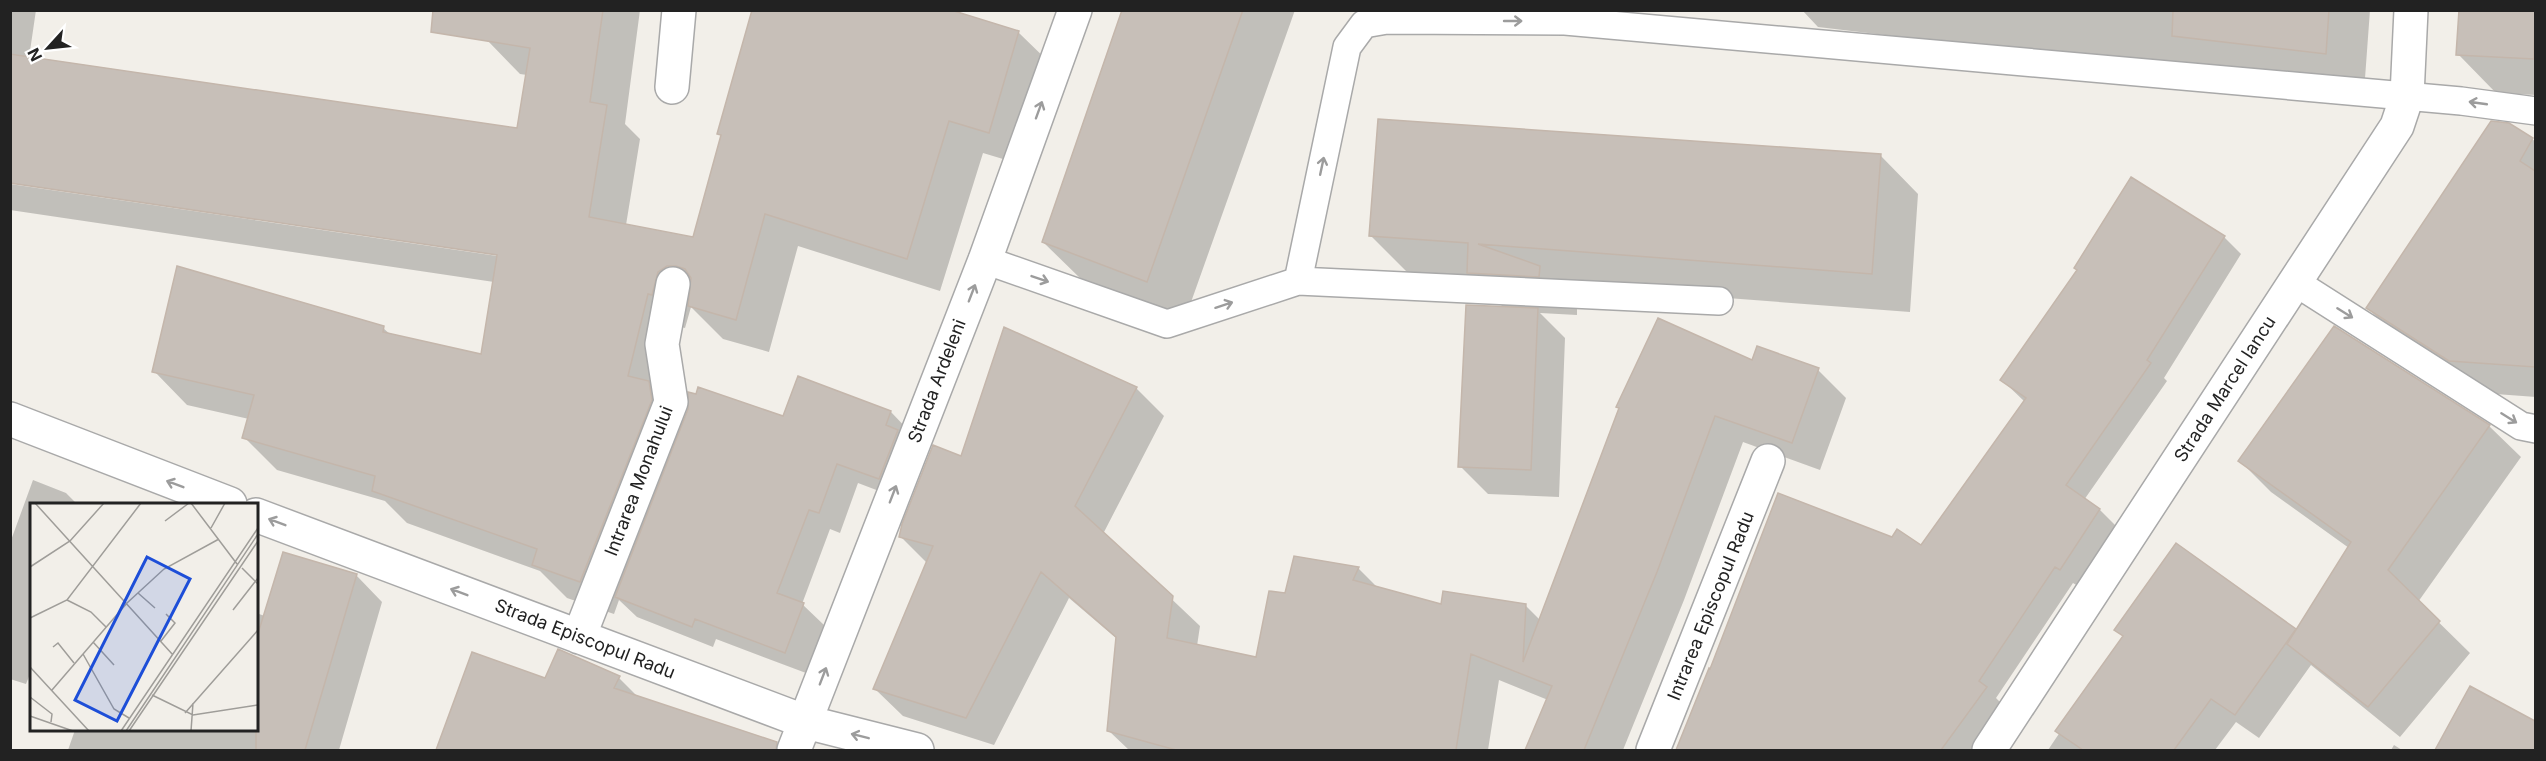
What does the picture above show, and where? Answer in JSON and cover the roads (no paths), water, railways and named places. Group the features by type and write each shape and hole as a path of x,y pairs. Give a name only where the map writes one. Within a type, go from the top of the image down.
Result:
{"street":[{"path":"672,87 680,10"},
{"name":"Strada Ardeleni","path":"800,736 984,260 1075,10"},
{"name":"Strada Marcel Iancu","path":"1989,750 2397,126 2407,96 2411,10"},
{"name":"Intrarea Monahului","path":"579,637 671,402 662,344 673,284"},
{"path":"10,419 227,503"},
{"name":"Intrarea Episcopul Radu","path":"1653,750 1768,461"},
{"name":"Strada Episcopul Radu","path":"258,515 579,637 800,736 917,750"}],"lane":[{"path":"1298,280 1347,47 1364,24 1375,22 1565,21 2407,96 2535,111"},
{"path":"984,260 1167,324 1298,280 1719,301"},
{"path":"2295,282 2522,426 2535,429"}]}
